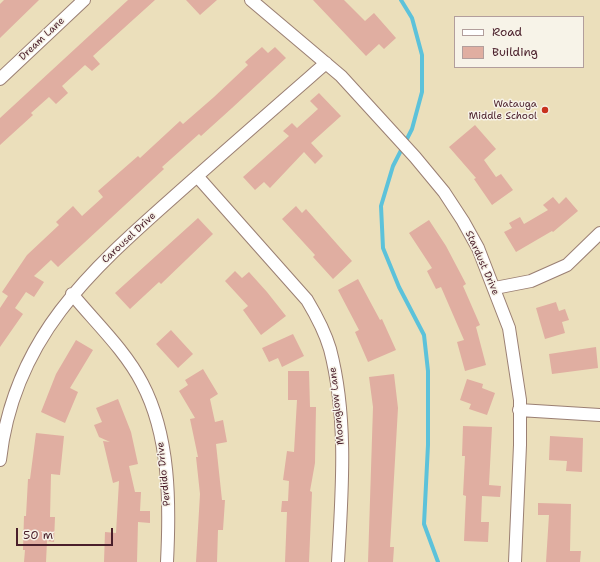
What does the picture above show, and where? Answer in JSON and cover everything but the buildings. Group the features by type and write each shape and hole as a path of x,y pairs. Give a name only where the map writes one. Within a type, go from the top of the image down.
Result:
{"street":[{"name":"Dream Lane","path":"0,79 84,0"},
{"name":"Stardust Drive","path":"251,0 341,76 415,157 444,192 478,248 495,288 508,328 520,400 520,445 515,562"},
{"name":"Carousel Drive","path":"0,460 10,410 34,349 72,294 143,224 326,63"},
{"name":"Moonglow Lane","path":"197,176 307,300 320,322 330,348 336,382 342,441 338,562"},
{"path":"495,288 531,281 567,265 600,233"},
{"name":"Perdido Drive","path":"72,294 127,360 142,383 151,405 160,437 166,471 169,524 167,562"},
{"path":"519,410 600,415"}],"waterway":[{"path":"401,0 412,18 422,55 422,92 412,129 393,166 381,206 383,248 399,287 424,335 428,371 428,445 424,524 438,562"}],"place":[{"name":"Watauga Middle School","path":"545,110"}]}
